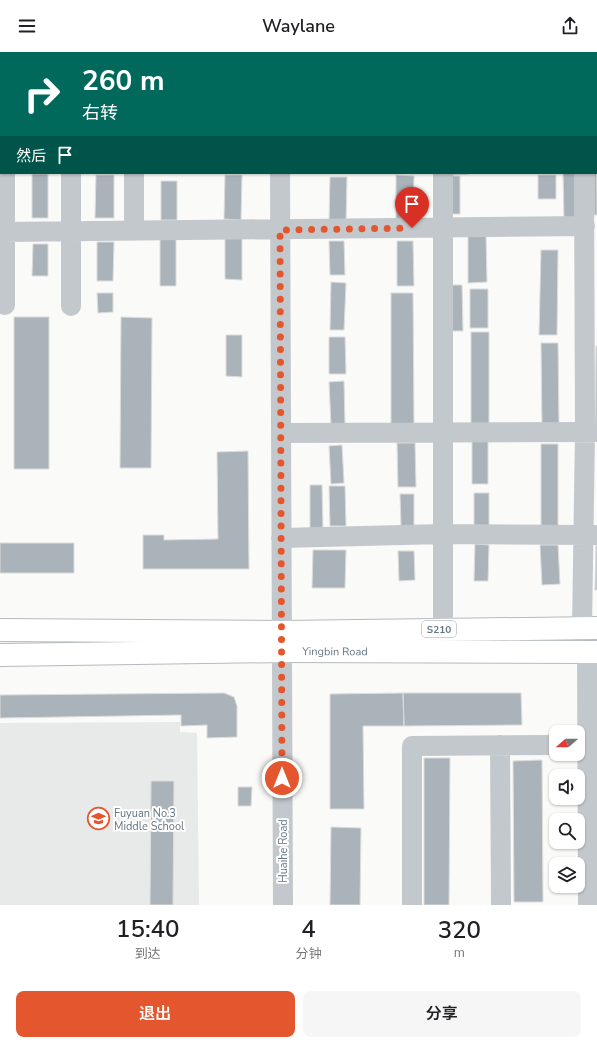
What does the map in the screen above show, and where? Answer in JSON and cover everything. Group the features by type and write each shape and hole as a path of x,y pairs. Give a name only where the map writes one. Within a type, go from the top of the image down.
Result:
{"main road":[{"name":"Yingbin Road","path":"0,655 282,642 443,629 590,628"},
{"name":"Yingbin Road","path":"0,630 282,642 592,652"}],"street":[{"path":"5,174 2,232 5,305"},
{"path":"71,174 71,306"},
{"path":"134,174 134,231"},
{"name":"Huaihe Road","path":"280,174 283,905"},
{"path":"443,174 443,629"},
{"path":"584,174 591,432 590,628"},
{"path":"2,232 585,226"},
{"path":"281,433 442,431 591,432"},
{"path":"281,538 443,534 590,535"},
{"path":"585,725 592,652"},
{"path":"500,745 501,905"},
{"path":"412,905 412,746 549,745"},
{"path":"584,761 588,905"}],"shaded area":[{"name":"Fuyuan No.3 Middle School","path":"180,722 180,732 197,733 199,905 0,905 0,723"}],"building":[{"path":"32,174 48,174 48,218 32,218"},
{"path":"563,174 578,174 579,220 564,220"},
{"path":"594,174 597,174 597,215 594,215"},
{"path":"96,175 114,175 114,218 95,218"},
{"path":"225,175 242,175 241,220 224,219"},
{"path":"396,175 414,176 413,219 396,219"},
{"path":"538,175 556,175 556,199 538,199"},
{"path":"449,176 460,176 460,214 449,214"},
{"path":"330,177 347,177 346,223 329,223"},
{"path":"161,181 177,181 177,220 161,220"},
{"path":"468,235 486,235 487,282 468,283"},
{"path":"160,238 176,238 176,286 160,286"},
{"path":"225,238 242,238 242,280 225,279"},
{"path":"329,241 344,241 345,275 330,275"},
{"path":"397,241 413,241 414,286 397,286"},
{"path":"97,242 114,242 113,281 97,281"},
{"path":"33,244 48,244 48,276 32,276"},
{"path":"541,250 558,250 557,335 539,335"},
{"path":"331,282 346,283 344,330 330,330"},
{"path":"450,285 462,285 463,331 450,331"},
{"path":"470,289 488,289 488,328 470,328"},
{"path":"97,293 113,293 113,312 98,313"},
{"path":"391,293 413,293 414,425 391,425"},
{"path":"14,317 49,317 49,469 14,469"},
{"path":"121,317 152,318 151,468 120,468"},
{"path":"471,332 489,332 489,429 471,429"},
{"path":"226,335 242,335 242,377 226,376"},
{"path":"329,337 345,337 346,374 329,374"},
{"path":"541,343 558,343 559,427 542,427"},
{"path":"596,346 597,429 595,429"},
{"path":"344,381 345,425 331,425 329,382"},
{"path":"472,441 488,441 488,484 472,484"},
{"path":"397,443 415,443 416,487 398,487"},
{"path":"541,444 558,444 558,532 541,532"},
{"path":"342,445 344,483 331,484 329,446"},
{"path":"248,451 249,569 143,569 143,535 164,535 164,540 218,539 217,452"},
{"path":"310,485 322,485 323,530 310,530"},
{"path":"329,486 345,486 346,526 330,526"},
{"path":"474,493 489,493 489,528 474,528"},
{"path":"400,494 414,494 414,526 401,526"},
{"path":"0,543 74,543 74,573 0,573"},
{"path":"475,544 489,545 488,581 474,581"},
{"path":"596,544 597,590 595,590"},
{"path":"540,545 558,545 560,584 542,585"},
{"path":"313,550 346,550 345,588 312,588"},
{"path":"398,551 414,551 415,580 399,581"},
{"path":"224,693 234,697 237,706 237,737 207,738 207,725 181,726 181,715 0,718 0,695"},
{"path":"403,693 404,726 363,726 364,809 330,809 330,694"},
{"path":"403,693 521,693 522,725 404,726"},
{"path":"424,758 450,758 449,905 424,905"},
{"path":"542,760 543,902 514,902 513,761"},
{"path":"151,781 174,781 173,905 150,905"},
{"path":"238,787 252,787 251,806 238,806"},
{"path":"331,827 361,828 360,905 330,905"}],"place":[{"name":"Fuyuan No.3 Middle School","path":"99,819"}],"route":[{"path":"282,778 280,230 412,228"}]}
